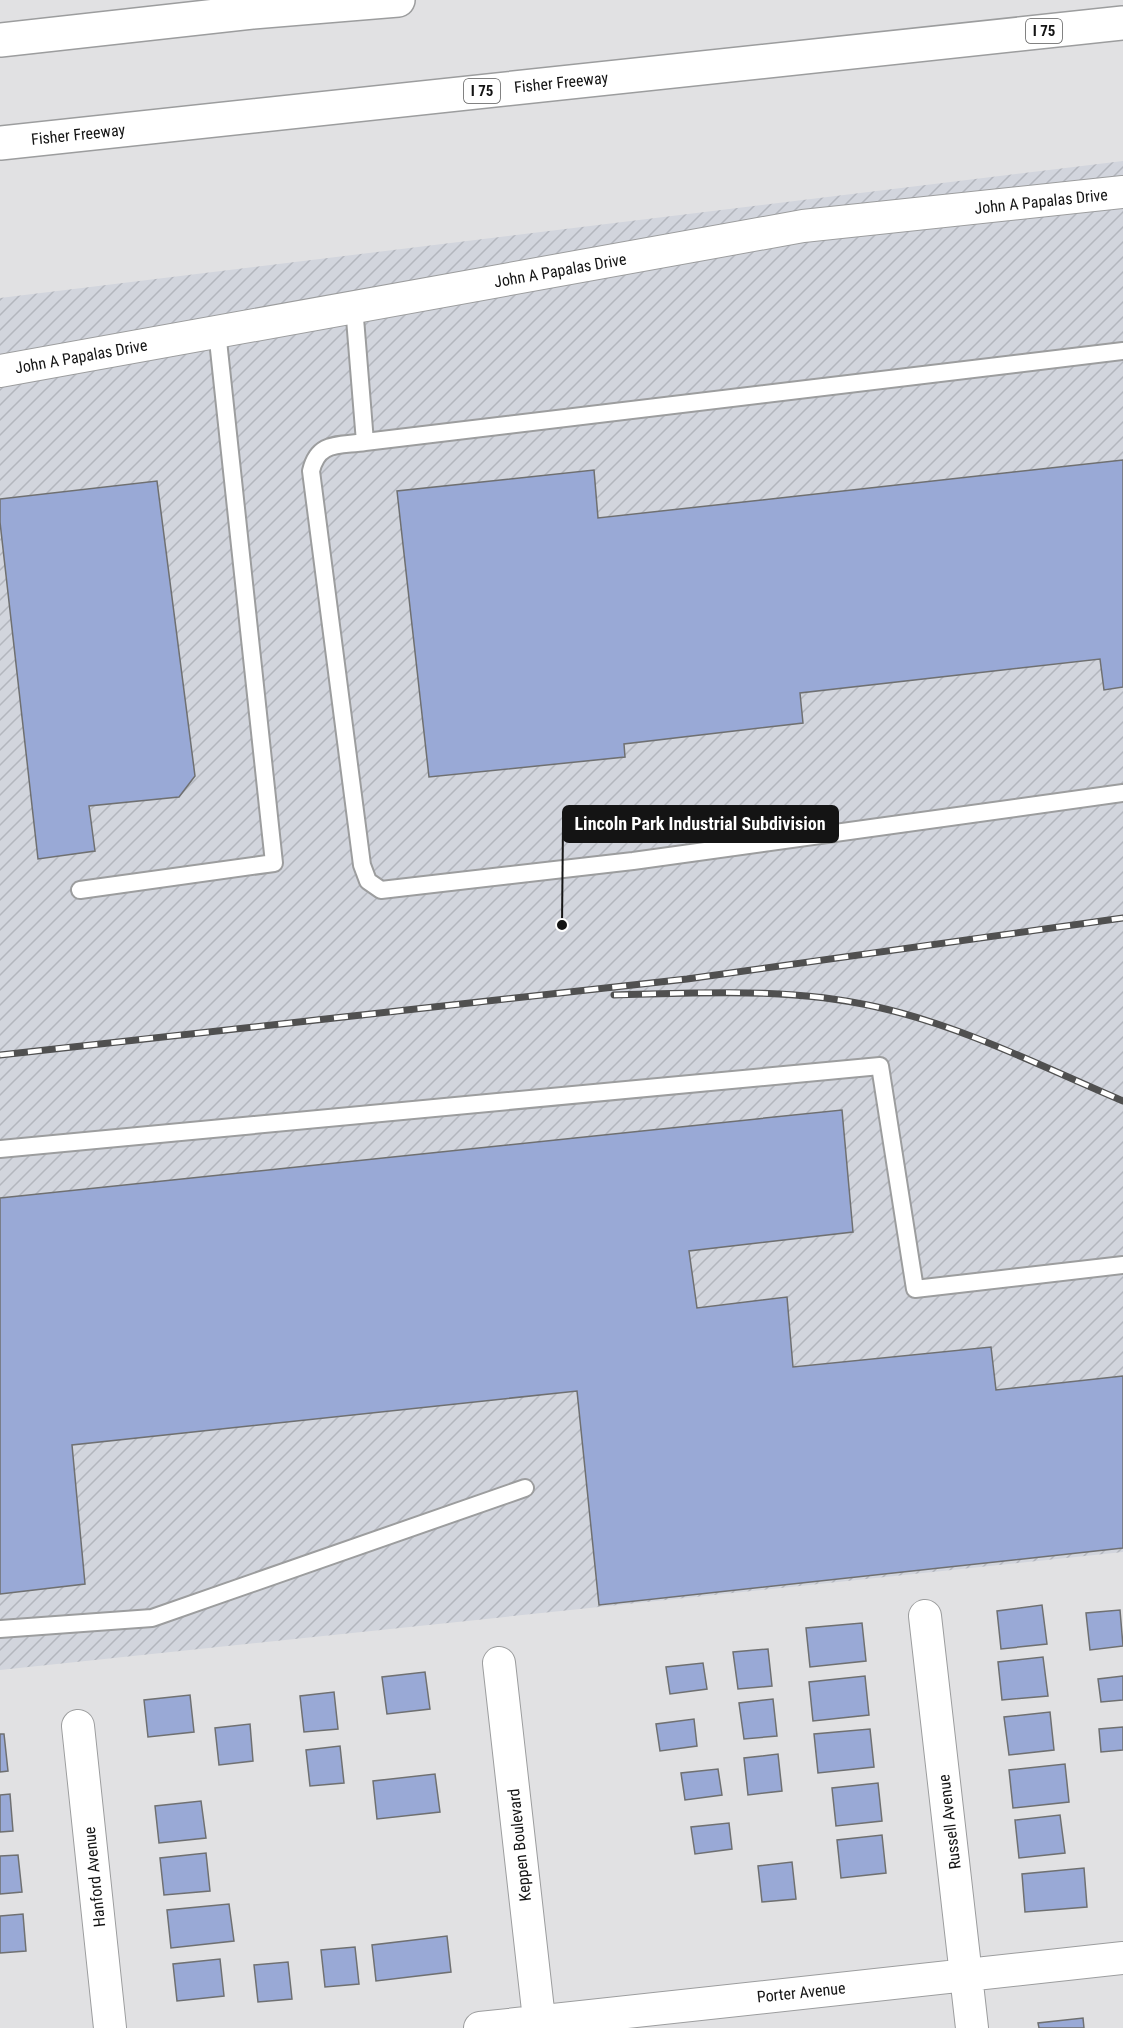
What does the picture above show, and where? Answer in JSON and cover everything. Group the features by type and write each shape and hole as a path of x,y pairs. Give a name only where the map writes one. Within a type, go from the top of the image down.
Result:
{"highway":[{"path":"0,40 252,12 398,0"},
{"name":"Fisher Freeway","path":"0,142 1123,23"}],"street":[{"name":"John A Papalas Drive","path":"0,371 803,226 1123,192"},
{"name":"Russell Avenue","path":"925,1616 972,2028"},
{"name":"Keppen Boulevard","path":"498,1663 539,2025"},
{"name":"Hanford Avenue","path":"78,1726 110,2028"},
{"name":"Porter Avenue","path":"480,2028 539,2025 966,1974 1123,1958"}],"lane":[{"path":"354,306 365,442"},
{"path":"80,890 274,863 217,331"},
{"path":"1123,351 324,447 314,456 311,471 362,866 368,881 381,890 633,861 1123,793"},
{"path":"0,1149 880,1066 915,1289 1123,1265"},
{"path":"0,1629 152,1618 525,1488"}],"shaded area":[{"path":"1123,161 1123,1552 0,1670 0,298"}],"building":[{"path":"1123,460 1123,687 1104,690 1100,659 800,693 803,723 624,744 625,757 429,777 397,491 594,470 598,518"},
{"path":"157,481 195,776 179,797 89,806 95,851 38,859 0,522 0,499"},
{"path":"842,1110 853,1232 689,1251 697,1308 787,1297 793,1367 991,1347 996,1390 1123,1376 1123,1548 599,1605 577,1391 72,1445 85,1584 0,1594 0,1198"},
{"path":"1042,1605 1047,1644 1001,1649 997,1611"},
{"path":"1120,1610 1123,1646 1090,1650 1086,1613"},
{"path":"862,1623 866,1661 810,1667 806,1628"},
{"path":"768,1649 772,1686 738,1689 733,1652"},
{"path":"1043,1657 1048,1696 1002,1700 998,1662"},
{"path":"703,1663 707,1689 670,1694 666,1667"},
{"path":"425,1672 430,1709 387,1714 382,1677"},
{"path":"865,1676 869,1715 813,1721 809,1682"},
{"path":"1123,1676 1123,1700 1101,1702 1098,1679"},
{"path":"334,1692 338,1729 304,1732 300,1696"},
{"path":"190,1695 194,1732 148,1737 144,1700"},
{"path":"773,1699 777,1736 744,1739 739,1703"},
{"path":"1050,1712 1054,1750 1009,1755 1004,1717"},
{"path":"694,1719 697,1746 660,1751 656,1724"},
{"path":"250,1724 253,1761 219,1765 215,1728"},
{"path":"1123,1727 1123,1750 1101,1752 1099,1729"},
{"path":"870,1729 874,1767 818,1773 814,1734"},
{"path":"0,1734 4,1734 8,1771 0,1772"},
{"path":"340,1746 344,1783 310,1786 306,1750"},
{"path":"778,1754 782,1791 748,1795 744,1758"},
{"path":"1065,1764 1069,1802 1013,1808 1009,1770"},
{"path":"718,1769 722,1795 685,1800 681,1773"},
{"path":"435,1774 440,1812 377,1819 373,1781"},
{"path":"878,1783 882,1821 836,1826 832,1788"},
{"path":"10,1794 13,1831 0,1832 0,1795"},
{"path":"201,1801 206,1838 159,1843 155,1806"},
{"path":"1060,1815 1065,1853 1019,1858 1015,1820"},
{"path":"729,1823 732,1849 695,1854 691,1827"},
{"path":"882,1835 886,1873 841,1878 837,1840"},
{"path":"206,1853 210,1891 164,1895 160,1858"},
{"path":"18,1855 22,1892 0,1894 0,1856"},
{"path":"792,1862 796,1899 762,1902 758,1866"},
{"path":"1084,1868 1087,1907 1025,1912 1022,1874"},
{"path":"229,1904 234,1941 171,1948 167,1910"},
{"path":"23,1914 26,1951 0,1953 0,1916"},
{"path":"447,1936 451,1972 376,1981 372,1945"},
{"path":"355,1947 359,1984 325,1987 321,1950"},
{"path":"220,1959 224,1996 177,2001 173,1964"},
{"path":"288,1962 292,1999 258,2002 254,1965"},
{"path":"1083,2018 1084,2028 1039,2028 1038,2023"}],"railway":[{"path":"0,1055 687,979 1123,918"},
{"path":"614,995 779,994 812,996 877,1007 971,1036 1123,1101"}],"place":[{"name":"Lincoln Park Industrial Subdivision","path":"562,925"}]}
